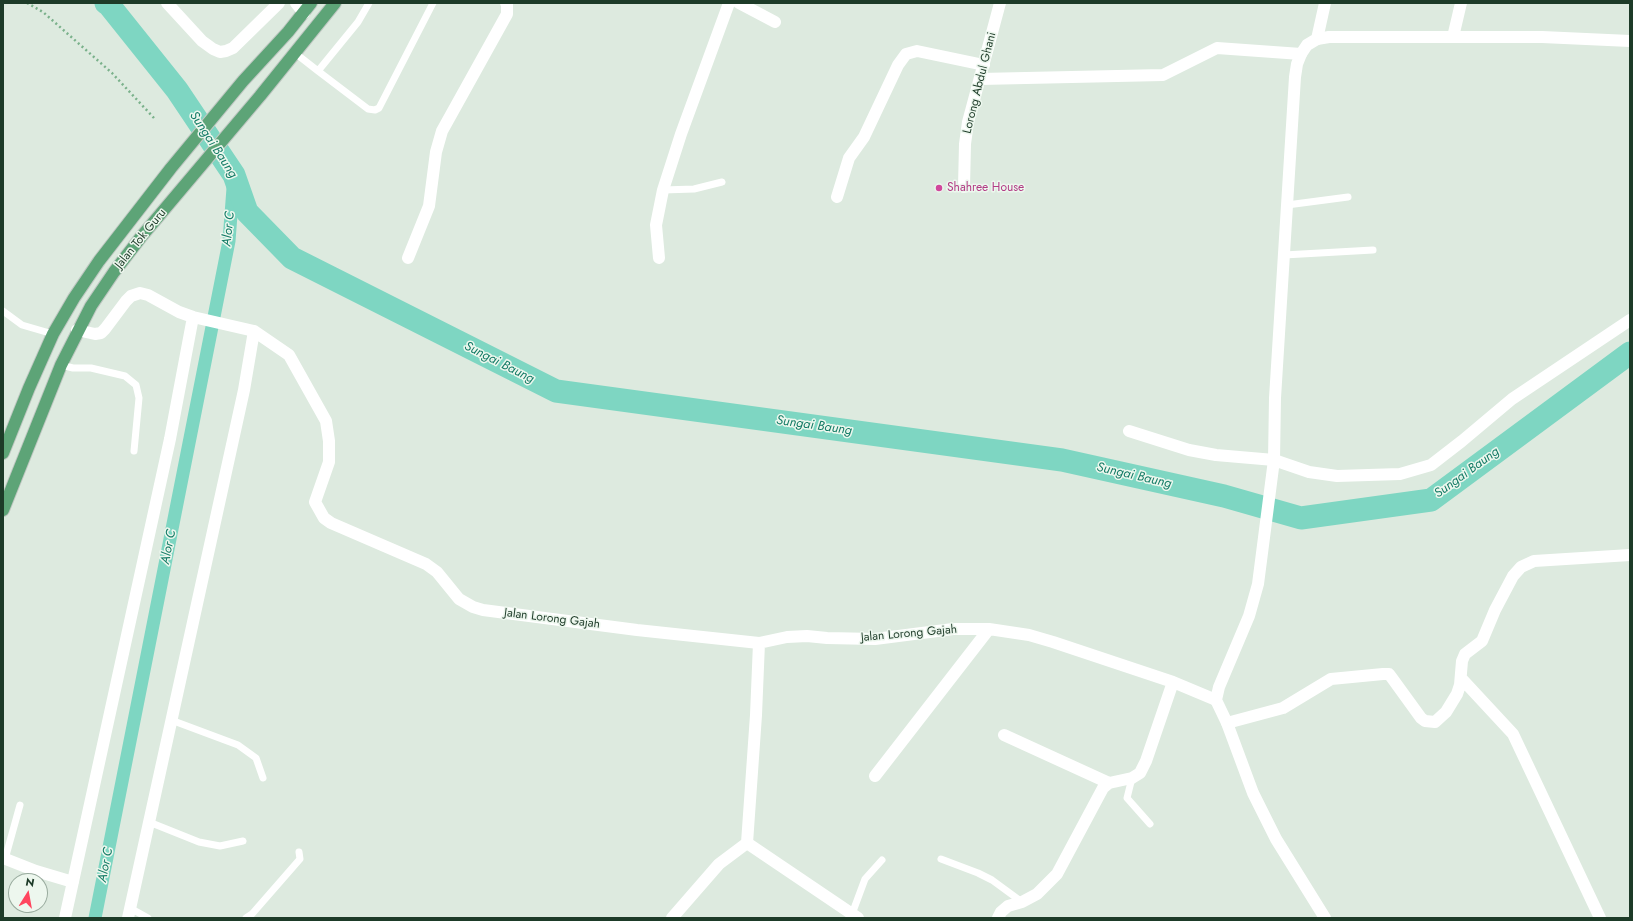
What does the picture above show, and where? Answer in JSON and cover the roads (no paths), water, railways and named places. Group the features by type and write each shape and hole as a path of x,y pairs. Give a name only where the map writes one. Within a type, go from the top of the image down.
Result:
{"main road":[{"name":"Jalan Tok Guru","path":"3,510 61,365 77,330 91,306 114,272 335,3"},
{"name":"Jalan Tok Guru","path":"3,453 29,388 54,334 74,298 99,261 171,168 308,8"}],"street":[{"path":"167,3 202,41 220,52 226,52 233,48 279,3"},
{"path":"296,3 308,8"},
{"path":"408,258 429,206 436,152 442,131 506,14 506,3"},
{"path":"659,258 656,225 663,190 681,134 729,3"},
{"path":"739,3 775,22"},
{"name":"Lorong Abdul Ghani","path":"964,187 968,122 1000,3"},
{"path":"1317,39 1325,3"},
{"path":"1453,37 1461,3"},
{"path":"1325,918 1276,839 1253,793 1227,723 1216,700 1219,687 1249,616 1258,584 1263,535 1274,461 1274,398 1297,64 1307,45 1317,39 1329,37 1542,37 1630,40"},
{"path":"980,79 1163,76 1217,48 1301,54"},
{"path":"836,196 849,158 864,137 898,65 906,54 917,51 984,65"},
{"name":"Jalan Lorong Gajah","path":"77,330 95,334 101,333 126,301 132,296 140,293 148,295 179,312 197,318 254,331 289,355 326,421 329,441 329,462 315,502 324,518 332,523 426,564 437,572 459,598 473,607 482,610 637,630 759,643 787,637 807,636 875,639 952,628 989,629 1029,635 1173,682 1216,700"},
{"path":"65,918 197,318"},
{"path":"1129,431 1189,450 1216,455 1274,461 1309,472 1337,476 1400,474 1431,465 1512,399 1630,320"},
{"path":"129,913 244,390 254,331"},
{"path":"1227,723 1282,708 1331,679 1383,674 1389,674 1421,718 1425,721 1435,722 1446,712 1457,694 1461,678 1462,661 1465,654 1482,641 1495,610 1515,572 1521,567 1534,561 1630,554"},
{"path":"875,776 989,629"},
{"path":"672,918 719,864 747,843 756,715 759,643"},
{"path":"1461,678 1513,734 1600,918"},
{"path":"998,918 1001,912 1008,906 1022,902 1037,894 1057,874 1103,788 1109,783 1132,778 1140,773 1146,761 1173,682"},
{"path":"1004,735 1109,783"},
{"path":"747,843 855,916"},
{"path":"4,858 36,871 73,882"}],"lane":[{"path":"318,70 358,22 369,3"},
{"path":"295,53 368,109 375,110 379,108 434,3"},
{"path":"663,190 694,189 722,182"},
{"path":"1287,205 1348,197"},
{"path":"1284,255 1373,250"},
{"path":"3,310 22,325 54,334"},
{"path":"61,365 73,368 91,368 125,376 136,385 139,398 134,452"},
{"path":"171,720 238,745 256,758 263,778"},
{"path":"1132,778 1127,798 1150,824"},
{"path":"4,858 20,805"},
{"path":"149,822 199,842 220,846 243,841"},
{"path":"246,918 252,914 300,859 299,852"},
{"path":"941,859 992,880 1022,902"},
{"path":"855,916 865,880 882,860"},
{"path":"129,913 148,918"}],"waterway":[{"name":"Sungai Baung","path":"106,3 177,90 234,175 247,212 292,258 556,391 1062,460 1224,496 1301,518 1431,500 1630,353"},
{"name":"Alor C","path":"95,918 229,241 234,175"}],"place":[{"name":"Shahree House","path":"939,188"}]}
